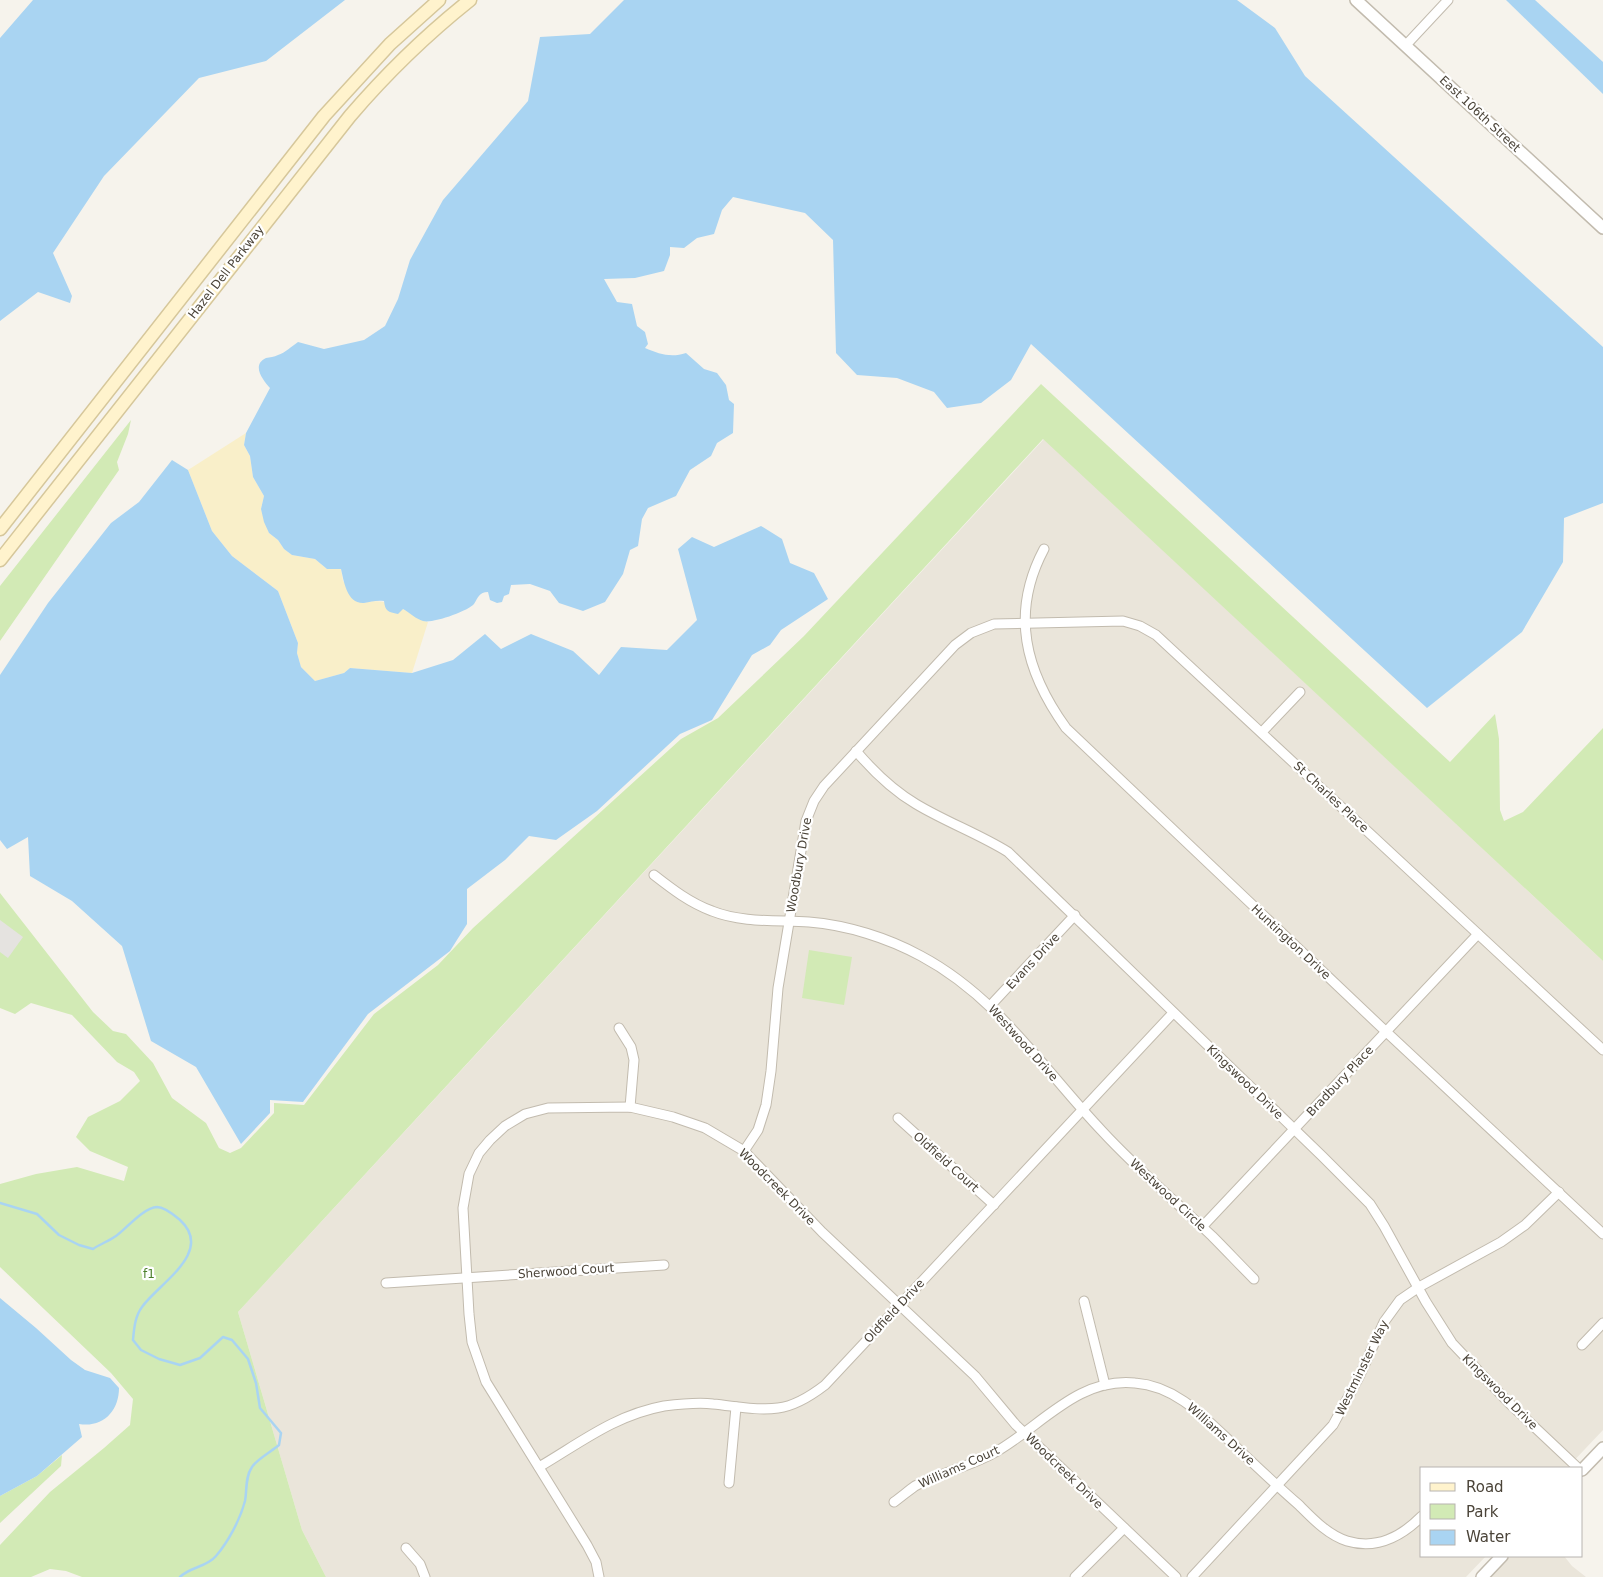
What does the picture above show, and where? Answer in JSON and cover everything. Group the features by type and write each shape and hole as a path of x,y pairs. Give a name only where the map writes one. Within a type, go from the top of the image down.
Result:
{"main road":[{"name":"Hazel Dell Parkway","path":"0,529 324,116 390,44 439,0"},
{"name":"Hazel Dell Parkway","path":"0,560 340,128 395,67 470,0"}],"street":[{"name":"East 106th Street","path":"1356,0 1603,228"},
{"path":"1406,45 1448,0"},
{"name":"Huntington Drive","path":"1044,550 1032,576 1026,601 1027,646 1033,668 1053,710 1066,728 1386,1032 1603,1234"},
{"name":"St Charles Place","path":"1026,622 1123,621 1140,626 1156,635 1603,1050"},
{"name":"Woodbury Drive","path":"744,1152 758,1130 766,1105 771,1071 775,1008 801,847 809,810 824,786 963,637 994,624 1026,622"},
{"path":"1262,732 1300,692"},
{"name":"Kingswood Drive","path":"856,751 896,789 915,804 992,842 1008,852 1322,1156 1370,1204 1452,1343 1509,1403 1577,1467"},
{"name":"Westwood Drive","path":"654,875 692,902 712,911 743,918 812,922 834,926 894,943 921,956 951,974 990,1006 1082,1110"},
{"name":"Evans Drive","path":"990,1006 1075,915"},
{"name":"Bradbury Place","path":"1202,1227 1478,934"},
{"name":"Oldfield Drive","path":"539,1467 597,1431 616,1421 644,1411 665,1406 692,1404 779,1408 799,1402 816,1392 825,1385 1173,1013"},
{"path":"619,1028 631,1048 634,1060 630,1108"},
{"name":"Woodcreek Drive","path":"599,1577 596,1562 587,1545 486,1382 472,1342 463,1208 468,1174 479,1153 505,1126 525,1114 548,1108 630,1108 674,1117 705,1128 744,1152 770,1176 811,1221 975,1376 1024,1433 1176,1577"},
{"name":"Westwood Circle","path":"1082,1110 1115,1145 1254,1279"},
{"name":"Oldfield Court","path":"898,1118 994,1205"},
{"name":"Westminster Way","path":"1192,1577 1333,1426 1388,1315 1400,1300 1419,1287 1517,1231 1559,1192"},
{"name":"Sherwood Court","path":"386,1284 664,1265"},
{"path":"1084,1301 1105,1385"},
{"path":"1582,1345 1603,1323"},
{"name":"Williams Drive","path":"1024,1433 1064,1403 1094,1387 1120,1382 1150,1385 1167,1391 1185,1401 1333,1535 1348,1541 1378,1543 1402,1534 1420,1518"},
{"path":"729,1483 736,1407"},
{"name":"Williams Court","path":"894,1502 914,1487 993,1454 1024,1433"},
{"path":"1583,1469 1603,1448"},
{"path":"1075,1577 1124,1528"},
{"path":"406,1548 420,1564 425,1577"},
{"path":"1482,1577 1501,1557"}],"shaded area":[{"path":"1044,439 1603,961 1603,1430 1568,1467 1420,1467 1420,1557 1485,1557 1466,1577 326,1577 302,1530 238,1312"},
{"path":"0,920 23,937 8,958 0,952"},
{"path":"1508,1557 1565,1557 1572,1566 1586,1577 1490,1577"}],"green space":[{"name":"f1","path":"1041,384 1450,762 1495,714 1499,739 1500,810 1504,821 1523,812 1603,728 1603,961 1043,439 238,1312 302,1530 326,1577 82,1577 66,1571 50,1569 31,1577 0,1577 0,1545 50,1492 130,1425 133,1399 111,1373 0,1267 0,1184 36,1174 77,1167 124,1181 128,1167 90,1151 76,1137 88,1117 120,1101 140,1081 134,1072 117,1062 72,1015 31,1003 15,1014 0,1008 0,893 93,1012 113,1031 126,1034 153,1063 172,1098 206,1123 219,1148 230,1153 241,1148 274,1113 274,1103 304,1105 374,1014 438,965 473,928 681,739 718,718 804,636"},
{"path":"131,420 128,434 117,462 119,470 0,641 0,586"},
{"path":"809,950 852,957 844,1005 802,998"},
{"path":"62,1455 61,1466 0,1523 0,1496 37,1476"}],"sand":[{"path":"246,433 244,445 250,456 253,477 264,496 261,509 269,533 278,540 284,549 292,555 315,559 327,569 341,569 343,581 363,603 376,601 388,603 428,622 412,673 350,668 344,673 315,681 301,667 297,653 298,643 278,591 232,556 212,531 188,470"}],"water":[{"path":"33,0 345,0 266,61 199,78 104,176 53,253 72,296 70,303 38,292 0,321 0,38"},
{"path":"624,0 1237,0 1275,28 1305,76 1603,347 1603,503 1564,518 1563,562 1522,632 1427,708 1031,344 1011,380 981,403 947,408 934,392 897,378 857,375 836,353 833,240 805,213 733,197 722,210 714,234 697,238 684,248 670,247 670,255 664,271 635,278 604,279 617,302 632,304 637,326 645,332 648,344 645,348 665,355 686,353 704,369 717,373 726,385 729,400 734,404 733,433 717,443 711,456 690,470 676,496 648,508 642,519 638,546 630,550 623,574 605,602 583,611 559,603 550,591 530,584 511,585 509,594 504,596 502,602 497,603 490,600 488,592 485,592 479,596 474,604 465,610 442,619 423,621 403,609 398,614 389,612 385,607 384,601 364,603 354,600 347,591 341,569 327,569 315,559 292,555 269,533 264,522 261,509 264,496 253,477 250,456 244,445 246,433 270,388 260,373 259,365 266,358 281,354 298,342 324,349 364,340 385,326 398,299 410,260 443,200 528,101 540,37 590,34"},
{"path":"1506,0 1535,0 1603,62 1603,94"},
{"path":"172,460 188,470 212,531 232,556 278,591 298,643 297,653 301,667 315,681 344,673 350,668 412,673 453,660 485,634 501,649 531,634 573,651 599,675 621,647 667,650 697,620 678,549 692,537 714,547 761,526 782,539 790,563 814,573 828,599 781,630 770,645 752,655 712,720 680,734 597,811 556,840 529,836 505,860 467,889 467,924 450,951 368,1014 303,1102 270,1100 270,1113 241,1144 196,1067 151,1041 122,946 72,901 30,876 28,837 7,849 0,840 0,675 48,603 111,523 139,502"},
{"path":"0,1298 71,1360 85,1370 110,1378 119,1388 116,1404 108,1416 88,1425 79,1424 82,1437 37,1476 0,1496"}],"waterway":[{"path":"0,1203 37,1214 59,1235 79,1245 93,1249 116,1236 146,1211 157,1207 175,1216 189,1232 191,1244 188,1256 138,1314 133,1340 141,1350 159,1359 180,1365 200,1358 223,1337 232,1340 248,1359 256,1383 260,1408 281,1433 279,1445 257,1461 250,1471 243,1508 225,1544 212,1560 180,1577"}]}
